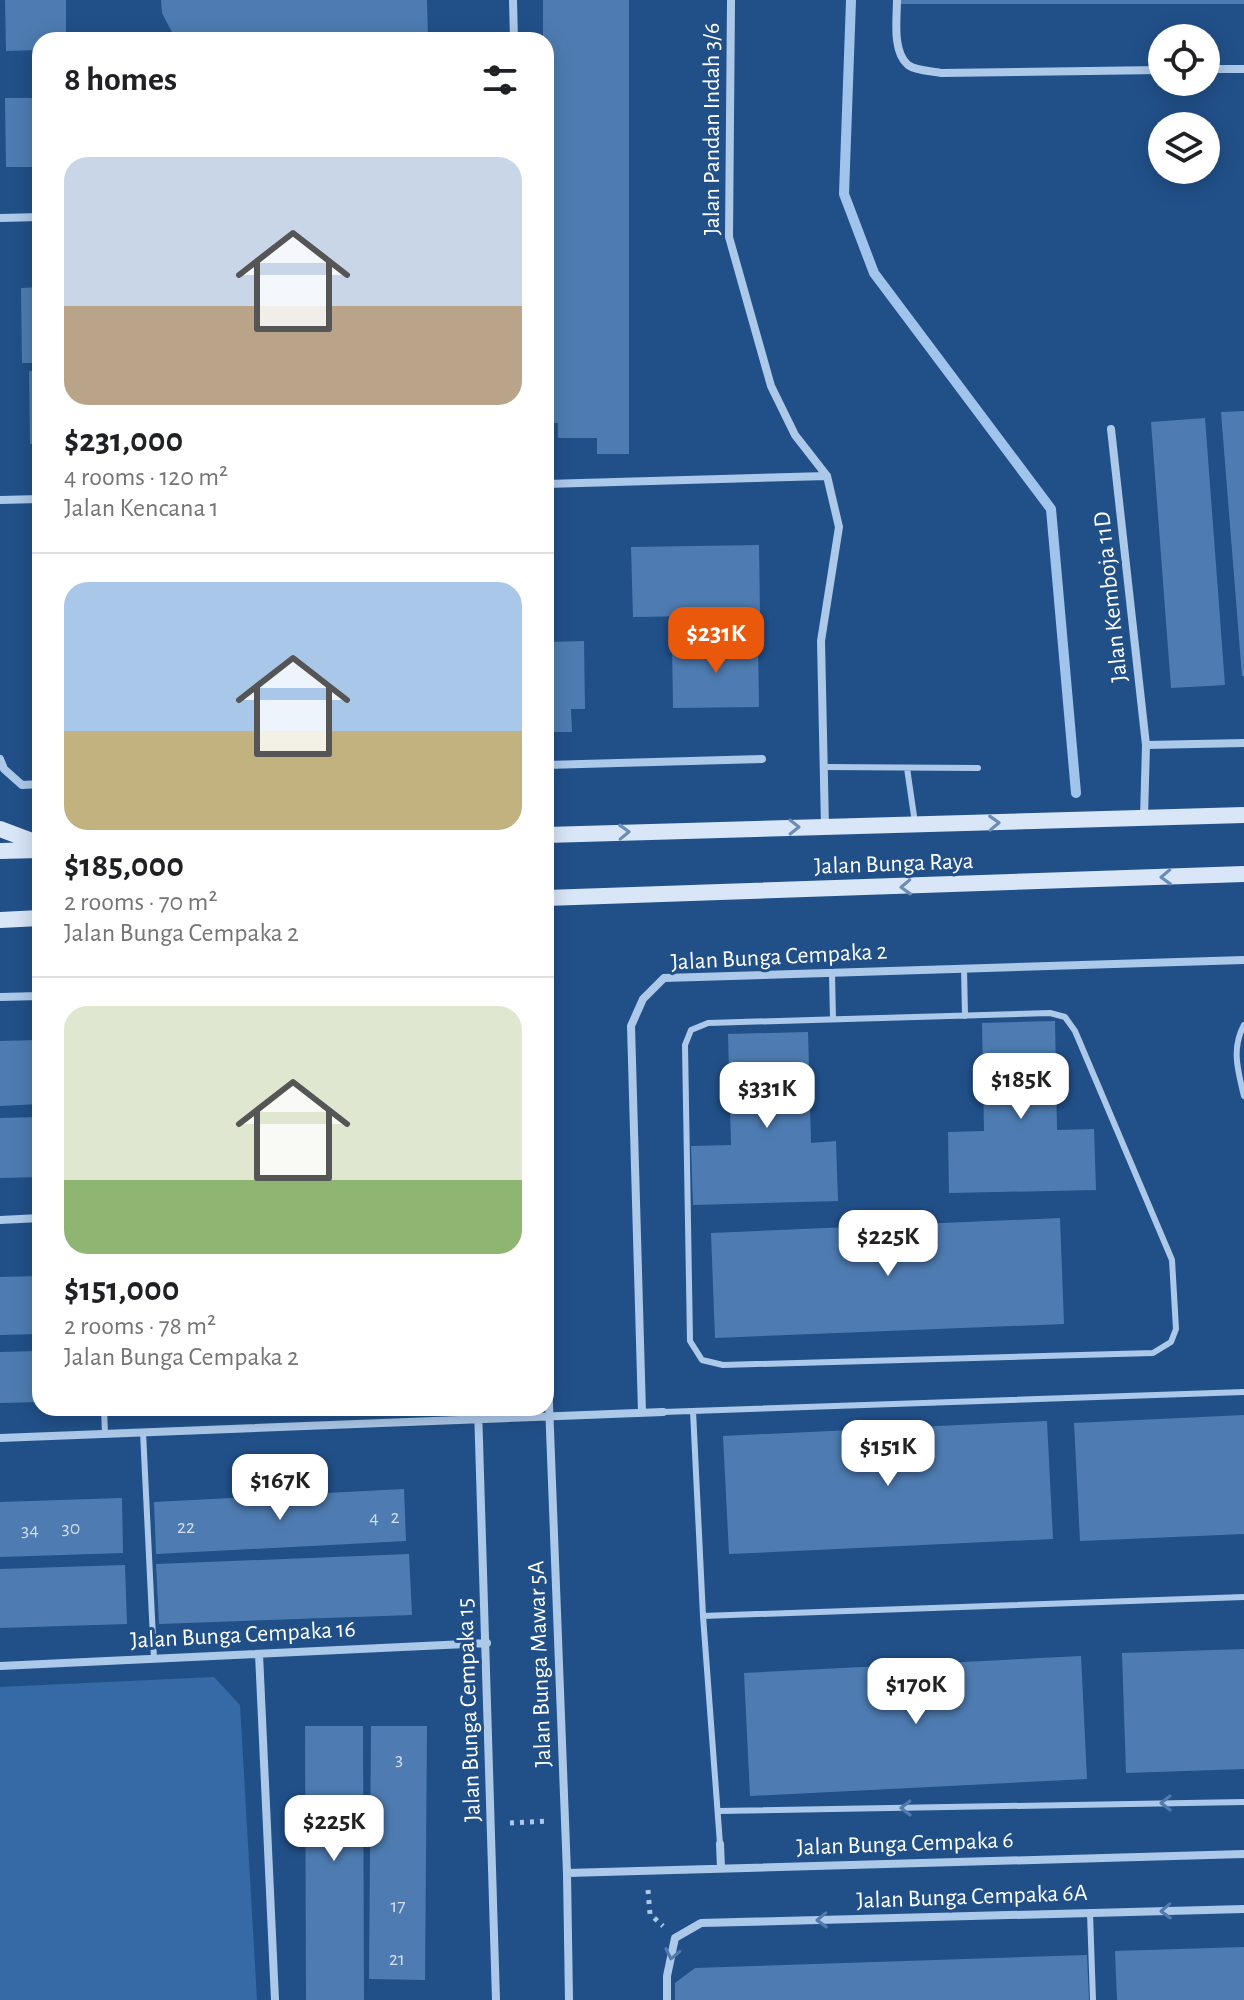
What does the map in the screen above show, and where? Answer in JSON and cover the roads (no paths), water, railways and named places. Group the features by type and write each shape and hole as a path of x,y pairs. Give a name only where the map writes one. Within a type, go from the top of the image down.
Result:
{"street":[{"path":"513,0 514,32"},
{"name":"Jalan Pandan Indah 3/6","path":"731,0 729,237 771,386 795,435 827,476"},
{"path":"897,0 899,51 908,65 941,73 1148,70"},
{"path":"1220,69 1244,69"},
{"path":"0,218 32,217"},
{"name":"Jalan Kemboja 11D","path":"1111,429 1146,745 1144,810"},
{"path":"554,484 827,476 839,527 821,641 825,827"},
{"path":"0,500 32,499"},
{"path":"1146,745 1244,743"},
{"path":"0,759 4,769 22,785 32,784"},
{"path":"554,765 762,759"},
{"name":"Jalan Bunga Raya","path":"554,835 916,826 1144,810 1244,815"},
{"path":"0,829 32,843"},
{"path":"0,851 32,848"},
{"name":"Jalan Bunga Raya","path":"554,898 1244,874"},
{"path":"0,920 32,918"},
{"name":"Jalan Bunga Cempaka 2","path":"642,1412 631,1026 643,999 664,978 1244,960"},
{"path":"0,997 32,996"},
{"path":"0,1220 32,1218"},
{"path":"554,1416 663,1412"},
{"name":"Jalan Bunga Cempaka 15","path":"479,1416 496,2000"},
{"path":"0,1438 550,1416"},
{"name":"Jalan Bunga Mawar 5A","path":"550,1416 569,2000"},
{"name":"Jalan Bunga Cempaka 16","path":"0,1666 487,1643"},
{"path":"259,1654 275,2000"},
{"path":"720,1844 721,1868"},
{"name":"Jalan Bunga Cempaka 6","path":"567,1873 1244,1854"},
{"name":"Jalan Bunga Cempaka 6A","path":"667,2000 667,1976 675,1938 701,1923 1244,1909"}],"lane":[{"path":"825,767 978,768"},
{"path":"907,768 916,826"},
{"path":"964,968 965,1016"},
{"path":"832,973 833,1019"},
{"path":"1050,1013 1065,1017 1075,1031 1172,1260 1176,1329 1171,1342 1153,1353 723,1365 702,1360 690,1341 685,1045 691,1030 708,1023 833,1019 1050,1013"},
{"path":"1244,1025 1238,1036 1235,1058 1244,1096"},
{"path":"663,1412 1244,1392"},
{"path":"693,1411 703,1616 720,1844"},
{"path":"104,1416 105,1434"},
{"path":"143,1432 154,1659"},
{"path":"703,1616 1244,1597"},
{"path":"718,1811 1244,1802"},
{"path":"1090,1913 1093,2000"}],"waterway":[{"path":"851,0 844,194 874,273 1051,509 1076,793"}]}
